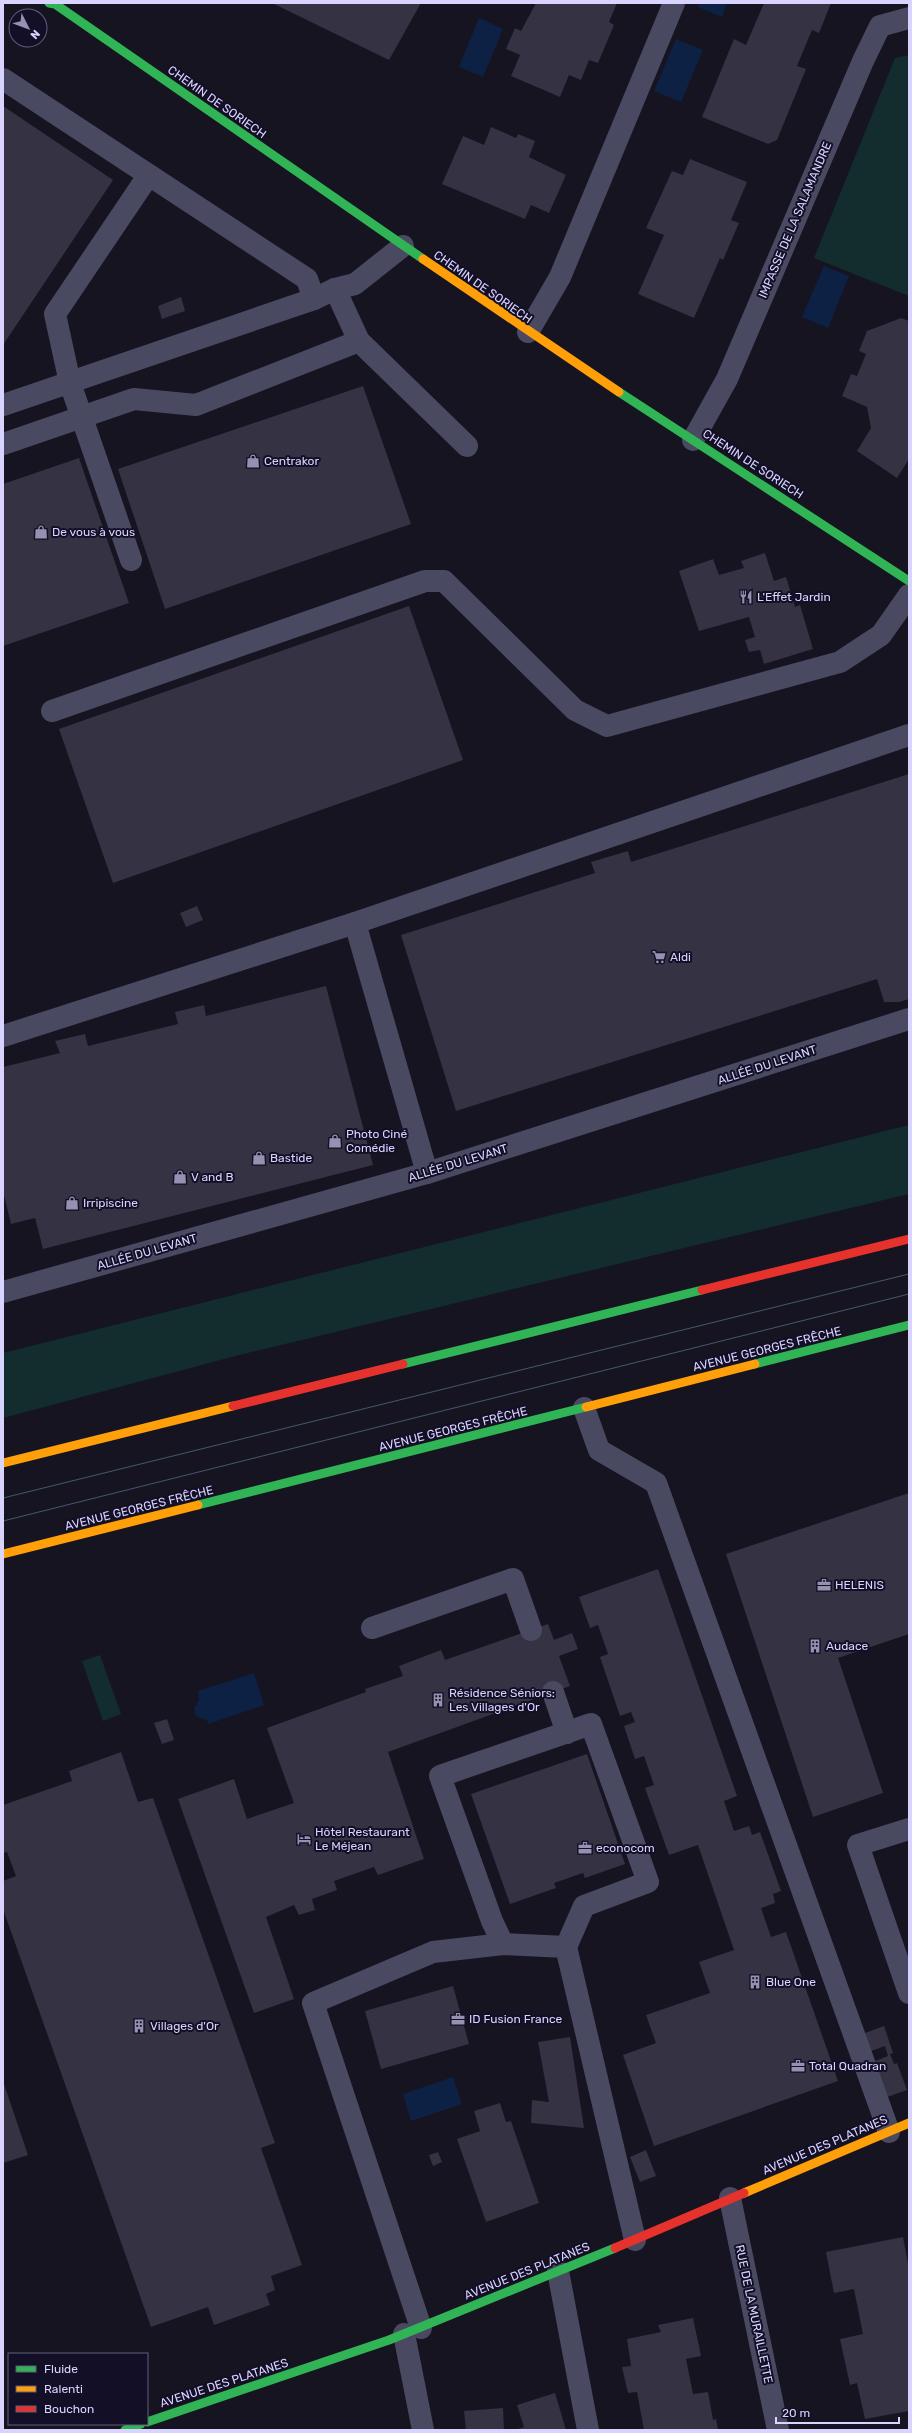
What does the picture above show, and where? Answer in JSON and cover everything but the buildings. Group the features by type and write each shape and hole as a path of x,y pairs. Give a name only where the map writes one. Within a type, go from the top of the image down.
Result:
{"main road":[{"name":"CHEMIN DE SORIECH","path":"49,3 55,4 528,332 909,581"},
{"path":"3,1463 909,1239"},
{"name":"AVENUE GEORGES FRÊCHE","path":"3,1554 909,1325"},
{"name":"AVENUE DES PLATANES","path":"148,2422 356,2352 412,2331 635,2240 730,2198 909,2123"},
{"path":"124,2430 138,2425"}],"street":[{"path":"528,332 560,277 674,3"},
{"name":"IMPASSE DE LA SALAMANDRE","path":"694,440 728,379 863,61 880,26 909,18"},
{"path":"3,79 148,176 307,279 314,298"},
{"path":"130,560 70,383 55,314 148,176"},
{"path":"3,405 314,298 335,289 356,284 403,246"},
{"path":"335,289 359,341 466,446"},
{"path":"3,444 134,399 196,405 359,341"},
{"path":"52,711 425,581 444,581 575,710 608,726 840,662 881,635 909,595"},
{"path":"3,1036 355,922 909,735"},
{"path":"355,922 428,1173"},
{"name":"ALLÉE DU LEVANT","path":"3,1292 428,1173 909,1019"},
{"path":"584,1408 599,1450 656,1483 889,2132"},
{"path":"372,1628 513,1578 531,1630"},
{"path":"553,1692 567,1733"},
{"path":"503,1944 492,1922 440,1776 592,1724 648,1882 584,1906 566,1947 635,2240"},
{"path":"909,1828 858,1844 909,1993"},
{"path":"423,2430 412,2331 313,2003 433,1952 503,1944 566,1947"},
{"name":"RUE DE LA MURAILLETTE","path":"730,2198 778,2430"},
{"path":"558,2272 588,2430"}],"green space":[{"path":"909,55 909,296 814,258 895,58"},
{"path":"909,1125 909,1194 239,1355 3,1418 3,1353"},
{"path":"100,1655 121,1714 103,1721 82,1661"}],"water":[{"path":"699,3 727,3 722,17 698,7"},
{"path":"479,18 503,29 483,77 459,67"},
{"path":"676,39 703,50 681,102 654,91"},
{"path":"824,266 849,276 828,328 802,317"},
{"path":"254,1673 264,1705 208,1724 207,1720 196,1716 194,1709 199,1700 198,1691"},
{"path":"453,2077 462,2104 411,2121 403,2094"}],"tram line":[{"path":"3,1498 909,1274"},
{"path":"3,1521 909,1294"}],"traffic: fast":[{"path":"49,3 55,4 423,259"},
{"path":"619,392 909,581"},
{"path":"403,1364 702,1290"},
{"path":"755,1364 909,1325"},
{"path":"198,1505 586,1407"},
{"path":"148,2422 389,2340 615,2248"},
{"path":"125,2430 138,2425"}],"traffic: slow":[{"path":"423,259 619,392"},
{"path":"586,1407 755,1364"},
{"path":"3,1463 233,1406"},
{"path":"3,1554 198,1505"},
{"path":"744,2193 909,2123"}],"traffic: jam":[{"path":"702,1290 909,1239"},
{"path":"233,1406 403,1364"},
{"path":"615,2248 744,2193"}],"place":[{"name":"Centrakor","path":"253,461"},
{"name":"De vous à vous","path":"41,532"},
{"name":"L'Effet Jardin","path":"746,597"},
{"name":"Aldi","path":"659,957"},
{"name":"Photo Ciné Comédie","path":"335,1141"},
{"name":"Bastide","path":"259,1158"},
{"name":"V and B","path":"180,1177"},
{"name":"Irripiscine","path":"72,1203"},
{"name":"HELENIS","path":"824,1585"},
{"name":"Audace","path":"815,1646"},
{"name":"Résidence Séniors: Les Villages d'Or","path":"438,1700"},
{"name":"Hôtel Restaurant Le Méjean","path":"304,1839"},
{"name":"econocom","path":"585,1848"},
{"name":"Blue One","path":"755,1982"},
{"name":"ID Fusion France","path":"458,2019"},
{"name":"Villages d'Or","path":"139,2026"},
{"name":"Total Quadran","path":"798,2066"}]}
